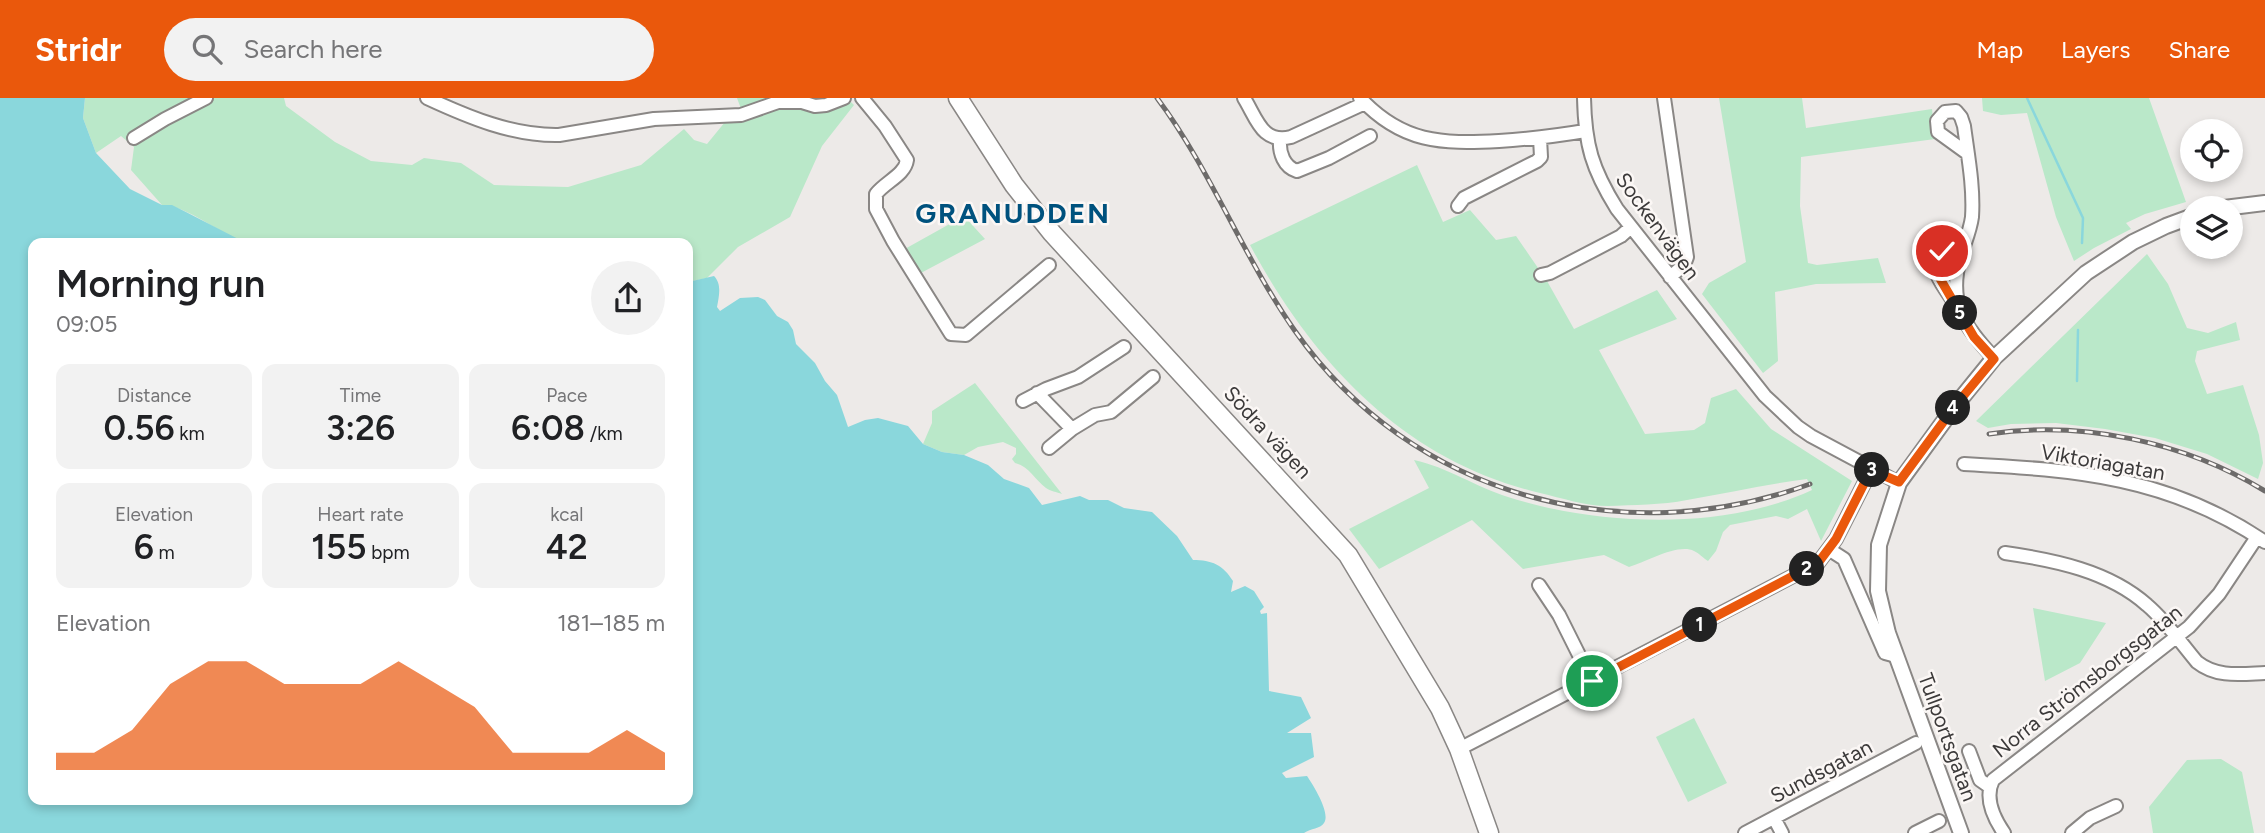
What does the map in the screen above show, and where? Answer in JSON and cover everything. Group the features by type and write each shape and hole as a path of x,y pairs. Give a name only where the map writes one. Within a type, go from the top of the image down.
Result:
{"highway":[{"name":"Södra vägen","path":"958,98 1020,192 1052,233 1348,555 1435,699 1458,749 1489,833"}],"main road":[{"path":"2243,205 2265,202"},
{"name":"Tullportsgatan","path":"1961,833 1896,656 1882,610 1877,575 1878,554 1888,510 1899,482 1955,406 1994,359 2101,262 2149,233 2180,221"}],"street":[{"path":"134,138 206,98"},
{"path":"427,98 495,126 559,135 654,119 741,115 778,102 827,105 845,98"},
{"path":"862,98 885,126 907,160 902,171 876,194 876,209 925,295 951,334 966,335 1049,265"},
{"path":"1244,98 1264,132 1270,138 1280,140 1363,101 1391,123 1441,142 1540,138 1585,131"},
{"name":"Sockenvägen","path":"1584,98 1585,131 1598,174 1617,209 1765,396 1811,436 1871,470 1899,482"},
{"path":"1664,98 1687,257 1684,265 1670,277"},
{"path":"1280,140 1279,148 1286,164 1297,171 1370,136"},
{"path":"1458,206 1464,198 1537,161 1541,157 1540,138"},
{"path":"1958,309 1956,295 1959,261 1971,226 1972,212 1968,153"},
{"path":"1541,275 1550,273 1621,236 1631,227"},
{"path":"1959,261 1956,253 1937,253 1935,270 1974,337 1994,359"},
{"path":"1023,401 1078,377 1125,346"},
{"path":"1049,448 1095,415 1111,412 1153,377"},
{"path":"1037,393 1072,429"},
{"name":"Viktoriagatan","path":"1964,464 2052,470 2140,484 2196,504 2261,540"},
{"path":"1458,749 1818,563 1830,550 1871,470"},
{"name":"Norra Strömsborgsgatan","path":"1990,787 1993,780 2206,611 2261,540"},
{"name":"Tullportsgatan","path":"1830,550 1844,559 1885,653 1896,656"},
{"path":"2005,553 2060,563 2108,579 2147,604 2207,670 2228,674 2265,673"},
{"path":"1539,585 1559,615 1592,681"},
{"name":"Sundsgatan","path":"1745,833 1916,743"},
{"path":"1969,751 1980,780 1990,787 1990,803 2004,833"},
{"path":"2072,833 2090,818 2116,806"},
{"path":"1774,818 1782,833"},
{"path":"1915,833 1939,821"}],"green space":[{"path":"85,98 284,98 286,106 335,142 371,161 412,165 424,158 461,163 494,185 568,187 641,165 684,129 694,140 707,144 725,122 743,121 737,98 847,98 854,105 822,146 790,217 738,247 707,278 693,281 693,238 234,238 193,215 162,205 131,170 134,147 121,136 96,153 83,118"},
{"path":"1719,98 1802,98 1806,128 1932,109 1935,139 1801,157 1800,206 1808,263 1817,265 1878,258 1886,283 1816,284 1775,292 1778,361 1763,373 1702,294 1709,283 1746,262"},
{"path":"1982,98 2149,98 2184,196 2180,196 2180,204 2126,223 2131,229 2074,261 2056,217 2027,113 2001,115 1983,111"},
{"path":"1417,165 1443,222 1470,210 1496,240 1516,236 1547,281 1574,329 1657,290 1677,319 1599,350 1645,434 1694,430 1705,423 1711,398 1736,389 1771,429 1852,481 1821,541 1807,509 1788,519 1776,516 1730,525 1723,532 1716,551 1708,561 1694,551 1679,549 1629,567 1604,555 1523,569 1472,520 1379,569 1349,529 1429,488 1414,460 1438,467 1508,497 1544,507 1621,518 1701,518 1777,503 1812,490 1807,479 1668,503 1599,506 1582,503 1491,478 1447,457 1406,432 1368,402 1334,367 1303,329 1275,289 1250,245"},
{"path":"964,216 985,239 919,274 903,250"},
{"path":"2147,254 2168,284 2187,328 2208,333 2236,322 2240,340 2197,351 2195,361 2207,394 2243,385 2259,435 2263,463 2258,479 2207,454 2155,438 2056,423 2011,424 1988,428 1976,421"},
{"path":"975,383 1062,494 1046,488 1028,470 1015,463 1012,459 1016,448 1003,442 978,447 964,455 942,452 923,444 932,423 932,411"},
{"path":"2033,608 2106,623 2080,663 2045,681"},
{"path":"1694,718 1727,783 1688,802 1656,737"},
{"path":"2221,759 2242,772 2254,833 2153,833 2149,807 2187,760"}],"water":[{"path":"0,98 85,98 83,118 96,153 130,189 162,205 172,205 236,238 28,238 28,805 693,805 693,281 714,276 719,286 717,307 720,311 740,298 758,297 765,300 777,316 788,322 796,344 815,363 837,395 848,427 878,418 908,426 923,444 942,452 964,455 988,465 1004,479 1029,488 1042,505 1080,496 1089,500 1108,500 1124,508 1152,512 1177,536 1193,560 1211,562 1225,571 1233,581 1231,592 1245,586 1254,591 1264,607 1260,611 1261,614 1267,613 1269,691 1301,697 1311,718 1287,733 1311,733 1314,757 1282,773 1286,778 1307,776 1317,792 1326,818 1320,826 1304,833 0,833"}],"waterway":[{"path":"2027,98 2083,218 2082,243"},
{"path":"2077,381 2078,330"}],"railway":[{"path":"1157,98 1194,154 1259,274 1295,331 1343,388 1398,434 1460,470 1526,495 1595,509 1667,512 1739,504 1810,484"},
{"path":"1989,434 2060,430 2132,439 2201,459 2265,491"}],"district":[{"name":"GRANUDDEN","path":"1013,213"}],"route":[{"path":"1592,681 1818,563 1836,539 1871,470 1899,482 1955,406 1994,359 1974,337 1935,270 1934,261 1937,253 1942,251"}]}
